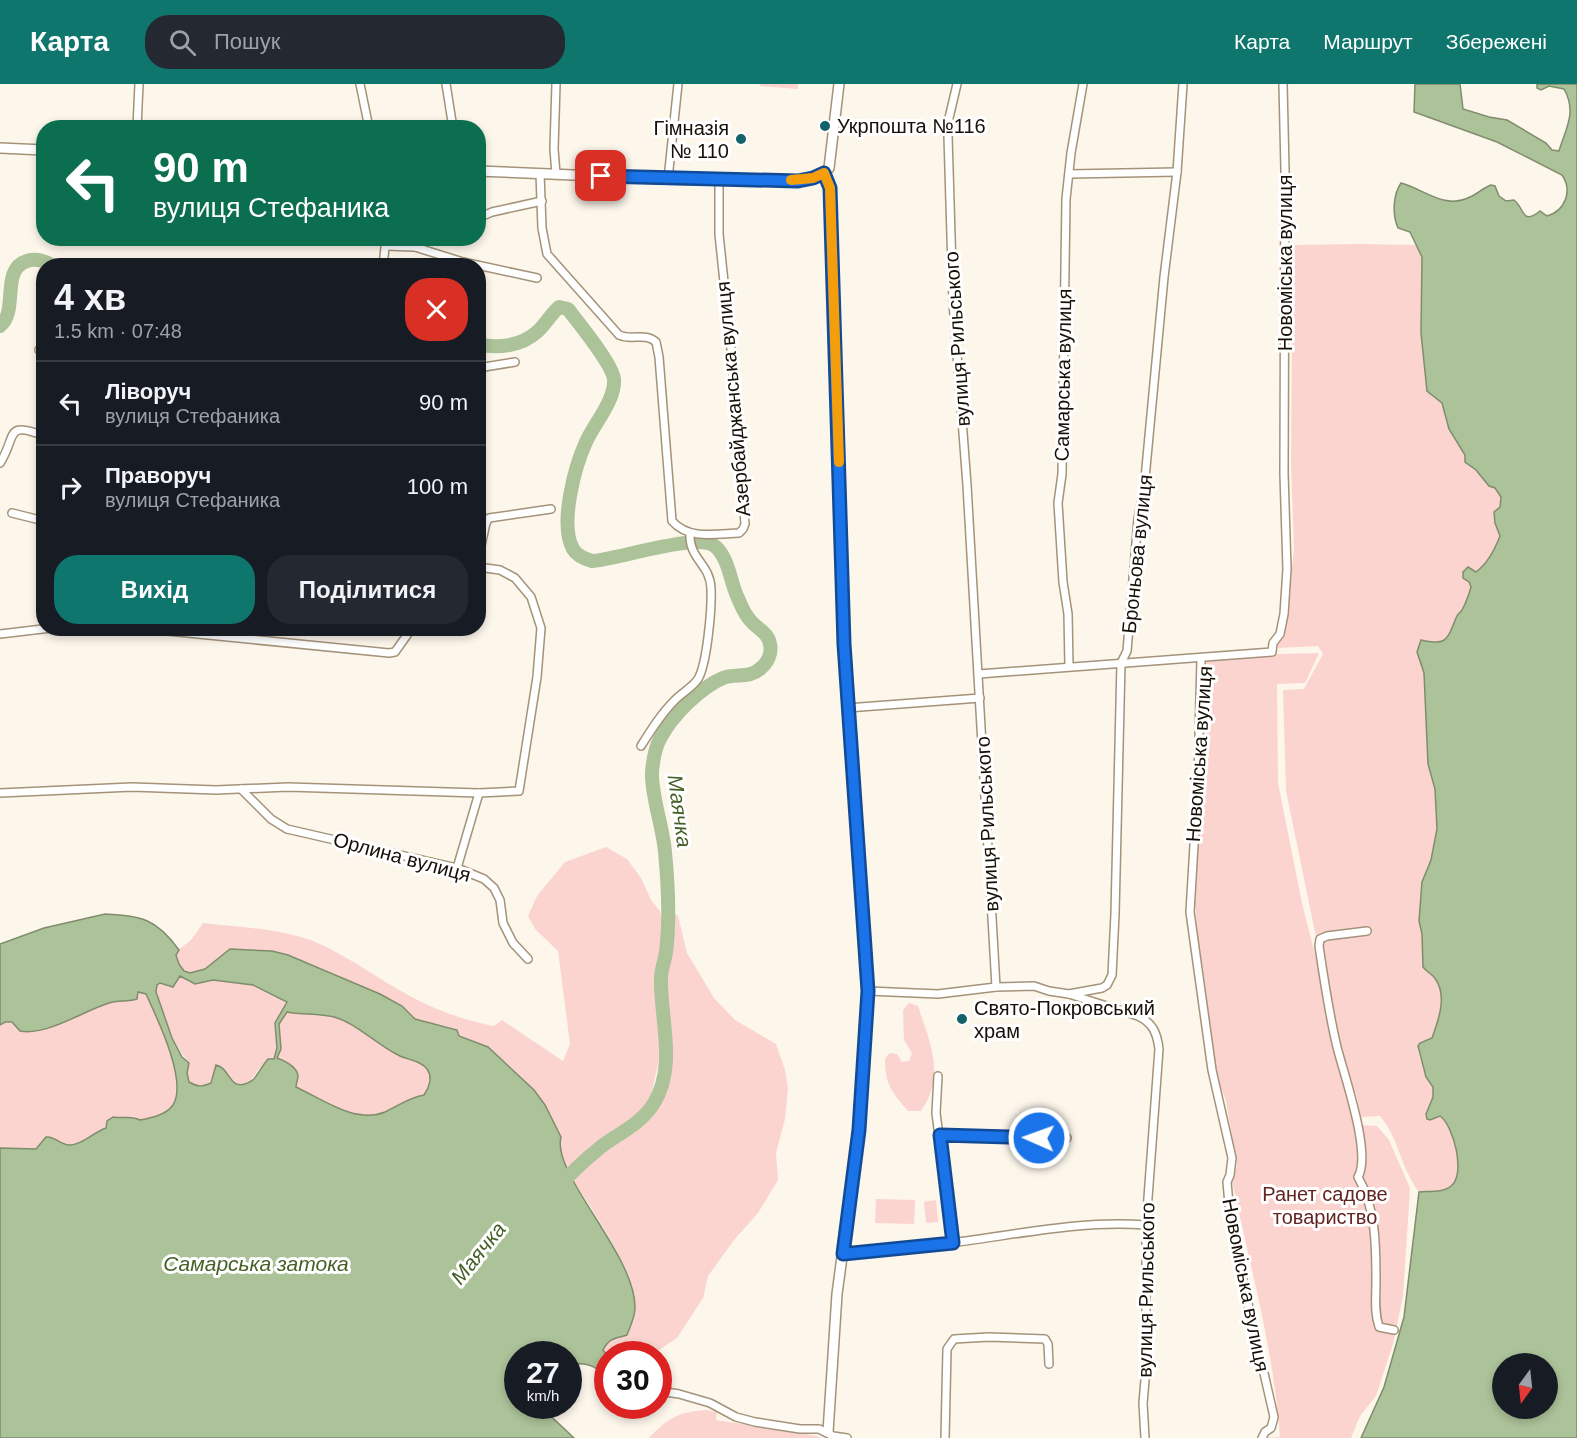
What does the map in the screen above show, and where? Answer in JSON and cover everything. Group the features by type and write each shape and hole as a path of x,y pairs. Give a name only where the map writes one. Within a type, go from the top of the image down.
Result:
{"street":[{"path":"137,120 139,84"},
{"path":"360,84 367,120"},
{"path":"446,84 452,120"},
{"path":"556,84 554,149 556,174"},
{"path":"668,179 678,84"},
{"path":"486,171 668,179 798,181 813,178 824,173 831,161 839,84"},
{"name":"вулиця Рильського","path":"957,84 949,118 948,136 952,290 979,674 996,987 1034,986 1070,994 1147,1020 1154,1028 1158,1038 1146,1225 1146,1369 1143,1403 1145,1438"},
{"name":"Самарська вулиця","path":"1069,666 1068,614 1063,582 1058,502 1062,474 1064,249 1069,174 1083,84"},
{"name":"Броньова вулиця","path":"1070,994 1102,988 1107,985 1112,975 1121,663 1127,651 1138,519 1144,489 1164,277 1177,172 1183,84"},
{"name":"Новоміська вулиця","path":"1262,1438 1271,1428 1274,1417 1244,1286 1229,1204 1227,1182 1232,1158 1212,1070 1190,912 1198,778 1201,658 1272,652 1273,643 1280,634 1284,614 1287,569 1284,474 1283,84"},
{"path":"0,148 36,150"},
{"path":"1069,174 1177,172"},
{"path":"540,173 542,228 547,254 619,335 630,338 647,337 656,342 672,521 690,537 691,550 707,570 711,588 705,659 699,678 675,700 641,746"},
{"path":"824,173 830,188 847,708 868,991 859,1130 837,1294 828,1432"},
{"name":"Азербайджанська вулиця","path":"690,537 739,533 745,524 734,378 718,234 719,179"},
{"path":"486,215 542,201"},
{"path":"409,246 450,258"},
{"path":"486,267 537,278"},
{"path":"486,367 515,362"},
{"path":"0,463 11,436 16,430 22,429 36,433"},
{"path":"486,523 489,518 551,509"},
{"path":"12,513 36,519"},
{"path":"0,793 132,787 241,789 288,787 479,793 519,791 537,677 541,628 531,597 515,578 500,570 486,568"},
{"path":"0,634 36,630"},
{"path":"218,636 389,653 395,652 406,636"},
{"path":"979,674 1201,658"},
{"path":"847,708 980,698"},
{"name":"Орлина вулиця","path":"241,789 271,819 287,829 457,868 484,879 494,888 500,900 503,924 513,943 528,959"},
{"path":"457,868 479,793"},
{"path":"1367,931 1327,936 1320,939 1319,946 1337,1047 1357,1122 1362,1161 1362,1170 1358,1177 1363,1186 1372,1218 1376,1260 1376,1316 1379,1327 1394,1330"},
{"path":"868,991 938,994 996,987"},
{"path":"938,1076 936,1113 953,1243"},
{"path":"940,1135 1067,1138"},
{"path":"843,1254 1078,1227 1112,1224 1146,1225"},
{"path":"945,1438 947,1349 951,1341 990,1337 1045,1339 1048,1344 1049,1364"},
{"path":"672,1393 710,1403 736,1418 828,1432 833,1436 847,1438"}],"green space":[{"path":"760,84 798,84 798,89 760,86"},
{"path":"1293,245 1416,245 1423,257 1421,333 1427,391 1442,403 1449,429 1465,455 1465,462 1476,470 1489,486 1495,488 1501,497 1495,523 1500,536 1495,550 1469,582 1471,587 1463,609 1456,616 1454,628 1444,640 1436,644 1421,640 1417,652 1424,673 1428,764 1435,789 1437,829 1431,860 1426,869 1419,921 1422,934 1423,967 1434,977 1441,991 1441,1007 1432,1038 1420,1043 1418,1051 1426,1077 1433,1087 1433,1097 1426,1114 1430,1120 1440,1116 1445,1121 1453,1140 1458,1162 1455,1180 1451,1186 1436,1191 1419,1192 1408,1174 1392,1134 1380,1116 1361,1117 1356,1093 1352,1092 1348,1077 1286,791 1283,690 1304,689 1323,654 1318,646 1278,648 1277,643 1286,621 1294,549 1291,462 1292,335 1289,292 1293,285"},
{"name":"Ранет садове товариство","path":"1319,653 1305,683 1277,684 1278,783 1302,903 1358,1125 1377,1126 1389,1140 1410,1188 1403,1296 1393,1344 1376,1396 1360,1416 1351,1438 1265,1438 1280,1437 1277,1405 1260,1308 1232,1181 1237,1166 1226,1101 1216,1074 1198,943 1195,902 1206,656"},
{"path":"606,847 627,859 660,911 663,924 662,956 654,976 662,1046 651,1096 642,1113 629,1119 585,1158 567,1167 563,1163 559,1142 534,1090 488,1047 459,1035 446,1026 428,1024 415,1019 402,1006 379,993 309,963 272,951 230,949 204,968 190,973 184,971 178,962 179,950 191,940 203,923 263,929 292,935 320,944 397,989 439,1010 460,1018 494,1026 502,1020 563,1061 570,1044 558,951 535,929 528,916 537,896 565,862"},
{"path":"671,911 678,916 687,953 714,998 735,1020 776,1044 785,1070 788,1088 785,1119 776,1153 778,1180 758,1213 734,1240 708,1276 703,1298 677,1338 672,1341 610,1341 627,1335 635,1311 633,1293 621,1259 574,1181 583,1168 648,1118 658,1108 664,1095 672,1038 665,996 672,928"},
{"path":"180,976 190,982 203,983 213,980 253,985 287,1002 275,1025 276,1054 259,1069 249,1082 243,1085 235,1084 220,1066 216,1065 211,1083 200,1086 189,1082 187,1073 189,1063 169,1029 156,992 157,985 160,983 169,987 176,985"},
{"path":"141,991 146,994 157,1018 174,1066 177,1094 173,1105 158,1116 140,1121 132,1118 116,1121 76,1144 71,1145 45,1138 36,1149 0,1148 0,1025 9,1022 37,1031 110,1002 133,1000"},
{"path":"909,1003 918,1006 933,1059 933,1085 929,1098 921,1111 908,1111 902,1104 888,1082 885,1068 885,1059 890,1053 897,1054 902,1062 909,1061 912,1053 904,1040 903,1010"},
{"path":"287,1012 342,1020 398,1055 421,1064 430,1075 426,1092 424,1095 385,1112 362,1115 339,1109 296,1087 296,1081 277,1058 281,1049 279,1024"},
{"path":"876,1199 915,1200 914,1224 875,1223"},
{"path":"936,1200 938,1222 926,1223 924,1202"},
{"path":"707,1410 717,1412 716,1420 820,1438 649,1438 672,1418 688,1412"}],"water":[{"path":"1415,84 1460,84 1463,109 1507,120 1546,143 1552,150 1559,151 1569,120 1568,97 1564,89 1549,86 1541,90 1537,88 1537,84 1577,84 1577,1438 1361,1438 1384,1387 1404,1317 1419,1192 1440,1191 1448,1188 1458,1172 1454,1140 1445,1121 1440,1116 1427,1119 1426,1114 1433,1097 1433,1087 1426,1077 1418,1046 1432,1038 1441,1007 1441,991 1434,977 1423,967 1422,934 1419,921 1422,882 1431,860 1437,829 1435,789 1428,764 1424,673 1417,652 1421,640 1436,642 1445,640 1448,636 1471,587 1469,582 1463,578 1463,572 1468,567 1476,572 1480,569 1490,556 1500,536 1494,512 1500,507 1501,497 1495,488 1489,486 1476,470 1465,462 1465,455 1449,429 1442,403 1427,391 1421,333 1422,257 1410,232 1398,228 1394,205 1401,183 1434,197 1451,201 1470,197 1491,185 1495,186 1499,196 1506,201 1514,200 1526,216 1529,217 1540,211 1547,216 1558,210 1563,205 1567,194 1562,175 1497,142 1414,112"},
{"name":"Самарська затока","path":"105,914 129,916 155,925 171,939 179,950 176,955 184,971 190,973 205,969 230,949 272,951 288,955 380,994 402,1006 415,1019 457,1030 459,1036 488,1047 534,1090 545,1105 561,1137 561,1153 568,1172 609,1240 632,1287 635,1308 627,1335 611,1341 594,1341 594,1367 582,1364 582,1341 504,1341 504,1419 554,1419 574,1438 0,1438 0,1148 36,1149 46,1137 66,1145 74,1144 106,1128 107,1121 113,1117 140,1120 162,1114 173,1105 177,1094 177,1081 169,1050 146,994 138,992 137,999 109,1003 42,1030 20,1031 12,1022 0,1025 0,944 44,928","holes":["180,976 195,984 213,980 253,985 287,1002 275,1023 277,1048 274,1059 268,1059 250,1082 236,1084 221,1067 216,1065 211,1083 200,1086 189,1082 187,1073 189,1063 182,1057 172,1038 156,992 157,985 160,983 173,987","287,1012 328,1016 342,1020 402,1057 421,1064 430,1075 430,1082 424,1095 385,1112 362,1115 339,1109 296,1087 297,1072 287,1062 277,1058 281,1049 279,1024"]}],"waterway":[{"name":"Маячка","path":"0,326 6,319 14,272 19,265 36,260"},
{"name":"Маячка","path":"486,345 509,345 531,337 559,307 568,309 608,363 614,379 612,395 586,442 573,480 568,510 569,538 573,549 579,555 592,561 693,542 707,543 716,547 727,564 744,612 767,636 770,647 767,660 757,671 752,674 723,678 697,695 672,720 657,745 652,781 664,842 668,902 666,952 661,978 666,1042 665,1073 661,1088 649,1110 591,1155 559,1187"}],"slow traffic":[{"path":"791,180 813,178 824,173 830,188 839,462"}],"place":[{"name":"Укрпошта №116","path":"825,126"},
{"name":"Гімназія № 110","path":"741,139"},
{"name":"Свято-Покровський храм","path":"962,1019"}],"route":[{"path":"601,176 798,181 824,173 830,188 847,708 868,991 859,1130 843,1254 953,1243 940,1135 1039,1138"}]}
